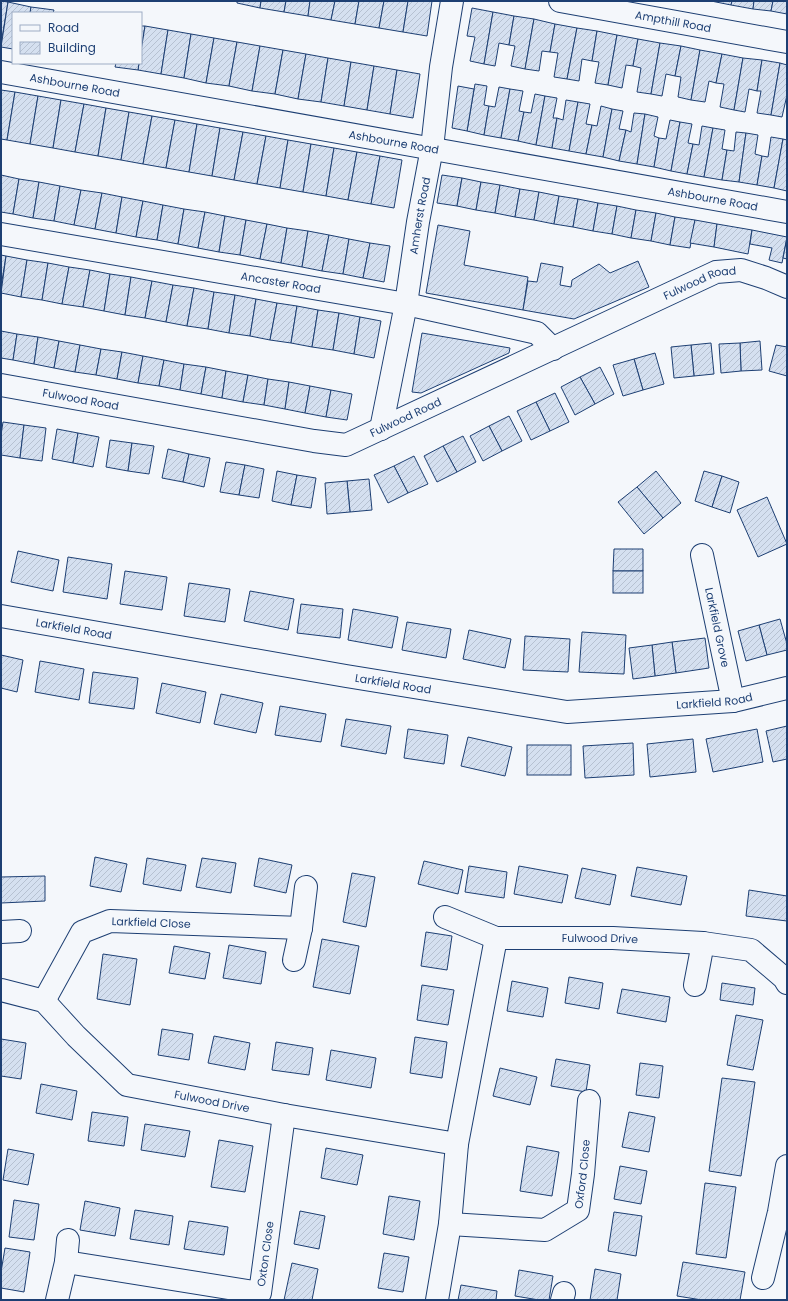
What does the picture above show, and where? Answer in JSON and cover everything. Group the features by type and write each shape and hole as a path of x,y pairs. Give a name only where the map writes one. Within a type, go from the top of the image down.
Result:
{"street":[{"name":"Amherst Road","path":"381,429 406,304 418,222 432,148 441,67 452,1"},
{"name":"Ampthill Road","path":"560,1 787,42"},
{"name":"Ashbourne Road","path":"1,72 787,212"},
{"name":"Ancaster Road","path":"1,234 406,304 537,333 553,349"},
{"name":"Fulwood Road","path":"1,385 314,441 346,445 716,272 740,270 766,278 787,287"},
{"name":"Larkfield Grove","path":"702,555 733,701"},
{"name":"Larkfield Road","path":"1,616 567,712 733,701 787,688"},
{"path":"294,960 301,928 306,887"},
{"name":"Fulwood Drive","path":"445,917 496,938 613,938 703,943 751,950 784,978 787,983"},
{"name":"Larkfield Close","path":"44,1001 82,932 110,921 301,928"},
{"path":"437,1300 450,1224 457,1144 496,938"},
{"path":"695,985 703,943"},
{"path":"1,990 44,1001"},
{"name":"Fulwood Drive","path":"44,1001 76,1036 127,1085 284,1115 457,1144"},
{"name":"Oxford Close","path":"450,1224 545,1230 578,1210 583,1174 589,1101"},
{"name":"Oxton Close","path":"66,1262 260,1293 284,1115"},
{"path":"763,1278 783,1213 787,1166"},
{"path":"57,1300 66,1262 68,1240"}],"building":[{"path":"1,1 8,2 1,44"},
{"path":"237,1 261,1 260,8 237,3"},
{"path":"261,1 286,1 284,12 260,8"},
{"path":"286,1 310,1 308,16 284,12"},
{"path":"310,1 335,1 331,20 308,16"},
{"path":"335,1 359,1 355,24 331,20"},
{"path":"359,1 384,1 379,28 355,24"},
{"path":"384,1 408,1 403,32 379,28"},
{"path":"408,1 432,1 427,36 403,32"},
{"path":"711,1 732,1 731,5"},
{"path":"732,1 754,1 753,9 731,5"},
{"path":"754,1 773,1 771,11 753,9"},
{"path":"773,1 787,1 787,14 771,11"},
{"path":"8,2 31,7 30,12 12,12 12,49 1,47"},
{"path":"31,7 54,10 53,12 30,12"},
{"path":"472,8 493,12 484,64 470,61 475,37 467,36"},
{"path":"493,12 514,16 509,45 499,43 495,66 484,64"},
{"path":"514,16 534,19 525,69 511,66 515,46 509,45"},
{"path":"534,19 555,24 550,52 542,51 539,71 525,69"},
{"path":"555,24 577,28 567,79 554,77 558,53 550,52"},
{"path":"142,26 145,26 142,45"},
{"path":"145,26 168,30 161,74 138,70 139,64 142,64 142,45"},
{"path":"577,28 597,31 592,61 582,59 579,81 567,79"},
{"path":"168,30 191,34 184,78 161,74"},
{"path":"597,31 617,35 608,85 595,83 599,62 592,61"},
{"path":"191,34 214,38 206,83 184,78"},
{"path":"617,35 638,39 633,66 626,65 622,88 608,85"},
{"path":"214,38 237,42 229,86 206,83"},
{"path":"638,39 660,43 651,94 637,92 641,68 633,66"},
{"path":"237,42 260,46 252,91 229,86"},
{"path":"660,43 681,46 675,76 666,74 662,96 651,94"},
{"path":"260,46 283,50 275,94 252,91"},
{"path":"681,46 700,50 691,100 678,97 681,77 675,76"},
{"path":"283,50 306,54 298,99 275,94"},
{"path":"700,50 722,54 716,83 709,81 705,102 691,100"},
{"path":"306,54 328,58 321,102 298,99"},
{"path":"722,54 743,58 734,110 720,107 724,84 716,83"},
{"path":"328,58 351,62 344,106 321,102"},
{"path":"743,58 762,60 757,91 749,89 745,112 734,110"},
{"path":"762,60 780,63 771,115 757,113 761,91 757,91"},
{"path":"351,62 374,66 367,110 344,106"},
{"path":"780,63 787,65 787,95 782,117 771,115"},
{"path":"116,64 139,64 138,70 115,67"},
{"path":"374,66 397,70 390,114 367,110"},
{"path":"397,70 420,74 413,118 390,114"},
{"path":"475,84 487,86 484,105 489,106 484,135 467,131"},
{"path":"458,86 474,89 467,131 452,128"},
{"path":"499,87 510,89 501,138 484,135 489,106 495,107"},
{"path":"510,89 523,91 519,111 524,112 518,141 501,138"},
{"path":"1,90 15,92 7,140 1,139"},
{"path":"15,92 38,96 30,144 7,140"},
{"path":"535,94 545,96 536,145 518,141 524,112 531,113"},
{"path":"38,96 61,100 53,148 30,144"},
{"path":"545,96 557,98 553,118 557,118 552,148 536,145"},
{"path":"61,100 84,104 75,152 53,148"},
{"path":"566,100 578,102 569,151 552,148 557,118 563,120"},
{"path":"578,102 590,104 586,124 592,125 586,154 569,151"},
{"path":"84,104 106,108 98,156 75,152"},
{"path":"601,106 612,109 603,157 586,154 592,125 597,126"},
{"path":"106,108 129,112 121,160 98,156"},
{"path":"612,109 623,111 619,129 626,130 619,161 603,157"},
{"path":"129,112 152,116 143,164 121,160"},
{"path":"634,113 645,114 637,164 619,161 626,130 631,132"},
{"path":"645,114 658,117 654,136 659,138 654,167 637,164"},
{"path":"152,116 175,120 166,168 143,164"},
{"path":"175,120 197,124 189,172 166,168"},
{"path":"670,120 680,122 671,171 654,167 659,138 666,139"},
{"path":"680,122 692,124 688,143 693,144 687,174 671,171"},
{"path":"197,124 220,128 212,176 189,172"},
{"path":"702,126 713,128 704,177 687,174 693,144 699,145"},
{"path":"220,128 243,132 234,180 212,176"},
{"path":"713,128 725,130 722,149 727,150 722,180 704,177"},
{"path":"243,132 266,136 257,184 234,180"},
{"path":"736,132 746,133 739,182 722,180 727,150 734,151"},
{"path":"746,133 758,135 755,154 762,156 757,185 739,182"},
{"path":"266,136 288,140 280,188 257,184"},
{"path":"771,137 783,139 774,188 757,185 762,156 768,157"},
{"path":"783,139 787,140 787,191 774,188"},
{"path":"288,140 311,144 303,192 280,188"},
{"path":"311,144 334,148 326,196 303,192"},
{"path":"334,148 357,152 348,200 326,196"},
{"path":"357,152 380,156 371,204 348,200"},
{"path":"380,156 402,160 394,208 371,204"},
{"path":"1,175 19,179 13,214 1,212"},
{"path":"442,175 462,178 457,206 437,203"},
{"path":"462,178 481,182 476,210 457,206"},
{"path":"19,179 39,182 33,218 13,214"},
{"path":"39,182 60,186 54,221 33,218"},
{"path":"481,182 500,185 495,213 476,210"},
{"path":"500,185 520,189 515,217 495,213"},
{"path":"60,186 81,190 74,225 54,221"},
{"path":"520,189 539,192 534,220 515,217"},
{"path":"81,190 102,193 95,229 74,225"},
{"path":"539,192 559,196 554,224 534,220"},
{"path":"102,193 122,197 116,233 95,229"},
{"path":"559,196 578,199 573,227 554,224"},
{"path":"122,197 143,201 136,237 116,233"},
{"path":"578,199 598,203 593,231 573,227"},
{"path":"143,201 163,205 157,240 136,237"},
{"path":"598,203 617,206 612,234 593,231"},
{"path":"163,205 184,209 178,244 157,240"},
{"path":"617,206 636,210 631,238 612,234"},
{"path":"184,209 205,212 198,248 178,244"},
{"path":"636,210 656,213 651,241 631,238"},
{"path":"205,212 225,216 219,252 198,248"},
{"path":"656,213 675,217 670,245 651,241"},
{"path":"225,216 246,220 240,255 219,252"},
{"path":"675,217 695,220 690,248 670,245"},
{"path":"246,220 267,224 260,259 240,255"},
{"path":"695,220 717,224 714,247 690,243"},
{"path":"267,224 287,228 281,263 260,259"},
{"path":"717,224 752,230 748,254 714,247"},
{"path":"438,225 470,231 464,265 528,277 523,310 426,293"},
{"path":"287,228 308,231 302,267 281,263"},
{"path":"752,230 787,237 782,263 769,260 772,248 750,244"},
{"path":"308,231 329,235 322,271 302,267"},
{"path":"329,235 349,239 343,274 322,271"},
{"path":"787,238 787,259 783,258"},
{"path":"349,239 370,243 363,278 343,274"},
{"path":"370,243 390,246 384,282 363,278"},
{"path":"1,255 6,256 1,287"},
{"path":"6,256 27,260 21,297 1,293"},
{"path":"27,260 48,263 42,300 21,297"},
{"path":"638,261 649,287 574,319 523,310 528,281 537,282 541,263 563,267 560,285 571,287 572,280 599,264 610,273"},
{"path":"48,263 69,267 62,304 42,300"},
{"path":"69,267 90,270 83,307 62,304"},
{"path":"90,270 110,274 104,311 83,307"},
{"path":"110,274 131,277 125,315 104,311"},
{"path":"131,277 152,281 145,318 125,315"},
{"path":"152,281 173,285 166,322 145,318"},
{"path":"173,285 194,288 187,326 166,322"},
{"path":"194,288 214,292 208,329 187,326"},
{"path":"214,292 235,295 229,333 208,329"},
{"path":"235,295 256,299 250,336 229,333"},
{"path":"256,299 277,303 270,340 250,336"},
{"path":"277,303 297,306 291,343 270,340"},
{"path":"297,306 318,310 312,347 291,343"},
{"path":"318,310 339,313 333,350 312,347"},
{"path":"339,313 360,317 354,354 333,350"},
{"path":"360,317 381,321 374,358 354,354"},
{"path":"1,331 17,334 13,360 1,358"},
{"path":"422,333 510,348 509,353 421,393 412,392"},
{"path":"17,334 38,337 34,364 13,360"},
{"path":"38,337 59,341 54,368 34,364"},
{"path":"59,341 80,345 75,372 54,368"},
{"path":"760,341 762,370 741,371 740,343"},
{"path":"711,343 714,374 694,376 691,345"},
{"path":"740,343 741,371 721,373 719,344"},
{"path":"80,345 101,349 96,375 75,372"},
{"path":"691,345 694,376 674,378 671,347"},
{"path":"776,345 787,347 787,376 769,371"},
{"path":"101,349 122,352 117,379 96,375"},
{"path":"122,352 143,356 138,383 117,379"},
{"path":"655,353 664,384 643,390 634,359"},
{"path":"143,356 164,360 159,386 138,383"},
{"path":"634,359 643,390 623,396 613,365"},
{"path":"164,360 184,364 180,390 159,386"},
{"path":"184,364 206,367 201,394 180,390"},
{"path":"206,367 226,371 222,398 201,394"},
{"path":"600,367 614,394 595,404 580,377"},
{"path":"226,371 248,375 243,402 222,398"},
{"path":"248,375 268,379 264,405 243,402"},
{"path":"580,377 595,404 575,415 561,387"},
{"path":"268,379 289,382 285,409 264,405"},
{"path":"289,382 310,386 305,413 285,409"},
{"path":"310,386 331,390 326,417 305,413"},
{"path":"331,390 352,394 347,420 326,417"},
{"path":"555,393 569,422 550,431 536,402"},
{"path":"536,402 550,431 531,440 517,411"},
{"path":"509,416 522,441 502,451 489,426"},
{"path":"3,422 24,425 20,458 1,455 1,435"},
{"path":"24,425 46,428 42,461 20,458"},
{"path":"489,426 502,451 483,461 470,436"},
{"path":"57,429 78,433 73,463 52,459"},
{"path":"78,433 99,437 93,467 73,463"},
{"path":"463,436 476,462 457,472 443,446"},
{"path":"110,440 132,443 128,471 106,467"},
{"path":"132,443 154,446 149,474 128,471"},
{"path":"443,446 457,472 437,482 424,456"},
{"path":"168,449 189,454 183,482 162,478"},
{"path":"189,454 210,458 204,487 183,482"},
{"path":"414,456 428,484 408,493 394,466"},
{"path":"226,462 245,465 239,495 220,492"},
{"path":"245,465 264,469 259,498 239,495"},
{"path":"394,466 408,493 388,503 374,475"},
{"path":"277,471 297,475 291,505 272,501"},
{"path":"656,471 681,503 663,518 637,487"},
{"path":"704,471 722,476 712,507 695,501"},
{"path":"297,475 316,478 311,508 291,505"},
{"path":"722,476 739,482 730,513 712,507"},
{"path":"369,479 372,510 350,512 347,481"},
{"path":"347,481 350,512 327,514 325,483"},
{"path":"637,487 663,518 644,534 618,502"},
{"path":"767,497 787,544 758,557 737,510"},
{"path":"614,549 643,549 643,571 613,571"},
{"path":"18,551 59,560 53,591 11,582"},
{"path":"68,557 112,564 107,599 63,592"},
{"path":"125,571 167,577 162,610 120,604"},
{"path":"613,571 643,571 643,593 613,593"},
{"path":"189,583 230,589 225,622 184,616"},
{"path":"250,591 294,599 288,630 244,621"},
{"path":"301,604 343,609 340,638 297,633"},
{"path":"353,609 398,617 392,648 348,640"},
{"path":"780,619 787,644 787,650 767,655 759,625"},
{"path":"407,622 451,629 446,658 402,650"},
{"path":"759,625 767,655 746,661 738,631"},
{"path":"469,630 511,639 505,668 463,659"},
{"path":"582,632 626,635 624,674 579,672"},
{"path":"525,636 570,639 568,672 523,670"},
{"path":"705,638 709,668 676,673 672,642"},
{"path":"672,642 676,673 655,676 652,645"},
{"path":"652,645 655,676 633,679 629,648"},
{"path":"1,655 23,660 17,692 1,688"},
{"path":"40,661 84,669 79,700 35,692"},
{"path":"93,672 138,678 134,709 89,703"},
{"path":"162,683 206,692 200,723 156,713"},
{"path":"221,694 263,703 256,733 214,724"},
{"path":"280,706 326,714 321,742 275,735"},
{"path":"346,719 391,726 386,754 341,746"},
{"path":"787,726 787,759 773,762 766,731"},
{"path":"408,729 448,735 444,764 404,758"},
{"path":"757,729 763,762 713,772 706,739"},
{"path":"468,737 512,747 505,776 461,766"},
{"path":"693,739 696,772 650,777 647,744"},
{"path":"633,743 634,775 585,778 583,746"},
{"path":"527,745 571,745 571,775 527,775"},
{"path":"95,857 127,864 121,892 90,886"},
{"path":"147,858 186,865 181,891 143,884"},
{"path":"202,858 236,863 231,893 196,887"},
{"path":"259,858 292,865 286,893 254,886"},
{"path":"424,861 463,870 458,894 418,884"},
{"path":"469,866 507,872 504,898 465,892"},
{"path":"519,866 568,875 562,903 514,894"},
{"path":"637,867 687,876 681,905 631,896"},
{"path":"582,868 616,875 610,905 575,898"},
{"path":"352,873 375,877 366,927 343,922"},
{"path":"45,876 45,901 1,903 1,877"},
{"path":"749,890 787,896 787,921 746,916"},
{"path":"426,932 452,936 447,970 421,966"},
{"path":"322,939 359,946 350,994 313,987"},
{"path":"229,945 266,952 261,984 223,978"},
{"path":"174,946 210,953 205,979 169,973"},
{"path":"103,954 137,959 130,1005 97,999"},
{"path":"569,977 603,983 599,1009 565,1003"},
{"path":"512,981 548,988 543,1017 507,1011"},
{"path":"722,983 755,988 753,1005 720,1000"},
{"path":"422,985 454,990 448,1025 417,1020"},
{"path":"622,989 670,997 666,1022 617,1013"},
{"path":"736,1015 763,1020 753,1070 727,1065"},
{"path":"162,1029 193,1034 189,1060 158,1055"},
{"path":"214,1036 250,1043 245,1070 208,1063"},
{"path":"415,1037 447,1042 442,1078 410,1073"},
{"path":"1,1039 26,1043 21,1079 1,1076"},
{"path":"276,1042 313,1048 309,1075 272,1070"},
{"path":"331,1050 376,1058 371,1088 326,1080"},
{"path":"556,1059 590,1065 586,1092 551,1086"},
{"path":"640,1063 663,1066 659,1098 636,1095"},
{"path":"500,1068 537,1077 530,1105 493,1096"},
{"path":"722,1078 755,1082 741,1176 709,1171"},
{"path":"41,1084 77,1091 72,1120 36,1113"},
{"path":"92,1112 128,1117 124,1146 88,1141"},
{"path":"629,1112 655,1117 649,1152 622,1147"},
{"path":"145,1124 190,1131 185,1157 141,1150"},
{"path":"219,1140 253,1146 245,1192 211,1187"},
{"path":"527,1146 559,1152 552,1196 520,1191"},
{"path":"326,1148 363,1155 357,1185 321,1178"},
{"path":"8,1149 34,1154 28,1185 3,1180"},
{"path":"620,1166 647,1171 641,1204 614,1199"},
{"path":"705,1183 736,1187 726,1258 696,1254"},
{"path":"389,1196 420,1201 414,1240 383,1234"},
{"path":"14,1200 39,1204 34,1240 9,1237"},
{"path":"85,1201 120,1208 115,1236 80,1230"},
{"path":"135,1210 173,1216 169,1245 130,1239"},
{"path":"300,1211 325,1216 319,1249 294,1244"},
{"path":"614,1212 642,1216 636,1256 608,1251"},
{"path":"189,1221 228,1227 224,1255 184,1249"},
{"path":"5,1248 30,1252 24,1292 1,1288 1,1272"},
{"path":"384,1253 409,1257 403,1292 378,1288"},
{"path":"683,1262 745,1272 740,1300 702,1300 677,1296"},
{"path":"292,1263 318,1269 312,1300 284,1300"},
{"path":"595,1269 621,1274 617,1300 590,1300"},
{"path":"519,1270 553,1276 549,1300 515,1296"},
{"path":"461,1285 497,1291 496,1300 458,1300"}]}
